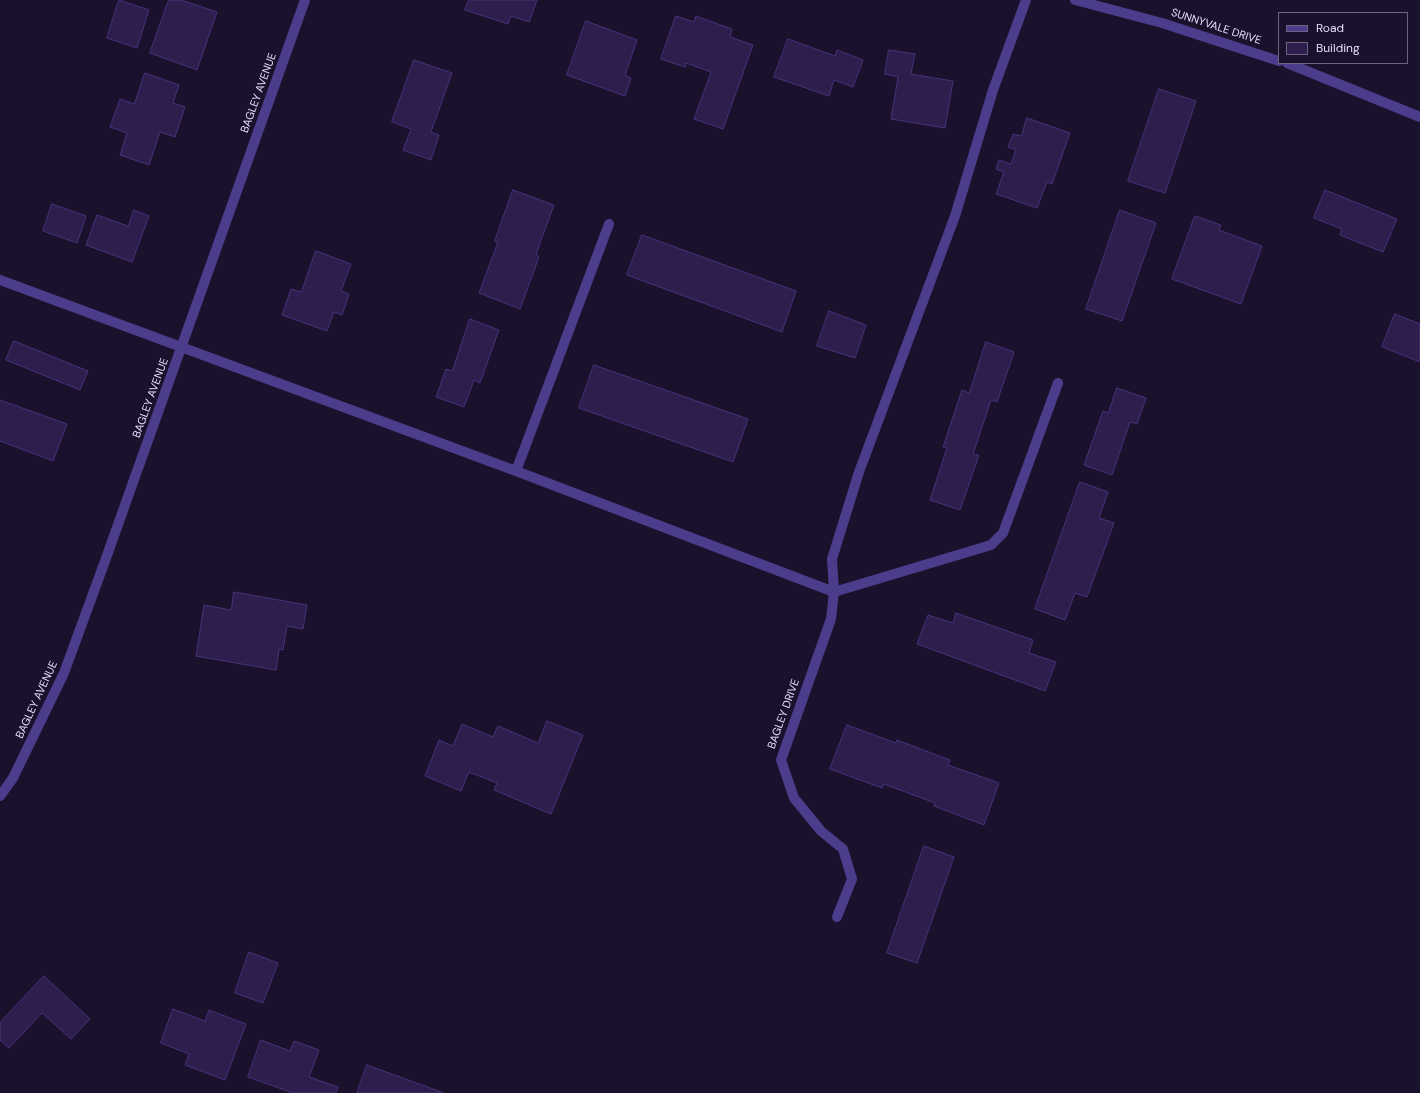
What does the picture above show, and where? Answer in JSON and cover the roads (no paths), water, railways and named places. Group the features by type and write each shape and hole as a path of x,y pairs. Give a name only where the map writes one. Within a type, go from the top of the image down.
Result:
{"street":[{"name":"BAGLEY AVENUE","path":"0,796 13,778 64,673 305,0"},
{"name":"BAGLEY DRIVE","path":"837,917 852,879 843,849 821,831 794,798 780,760 831,619 834,592 832,559 859,472 955,216 993,90 1026,0"},
{"name":"SUNNYVALE DRIVE","path":"1075,0 1162,23 1278,60"},
{"path":"1289,64 1420,117"},
{"path":"516,471 609,224"},
{"path":"0,280 516,471 834,592 991,545 1003,533 1058,383"}]}
